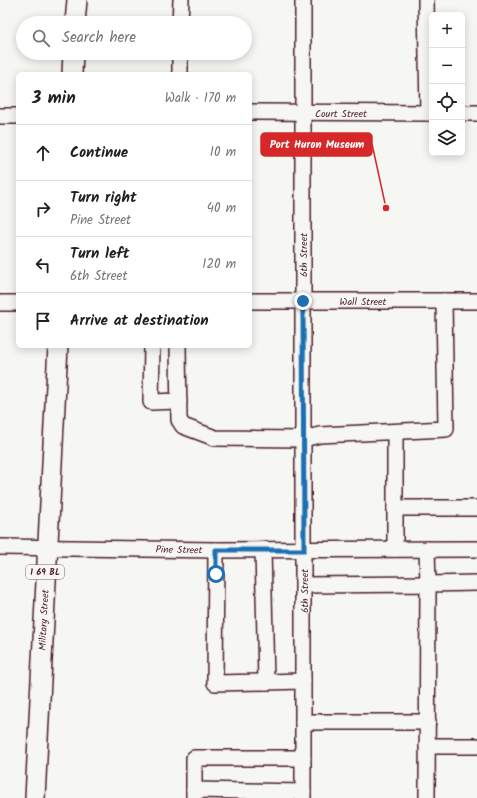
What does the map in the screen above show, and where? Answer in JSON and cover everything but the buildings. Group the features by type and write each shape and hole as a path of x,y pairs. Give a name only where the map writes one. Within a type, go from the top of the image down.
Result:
{"main road":[{"path":"76,16 77,0"},
{"path":"72,72 73,60"},
{"name":"Military Street","path":"35,798 58,348"}],"street":[{"path":"180,16 181,0"},
{"name":"6th Street","path":"303,0 303,795"},
{"path":"426,0 429,85"},
{"path":"180,60 180,72"},
{"name":"Court Street","path":"252,112 429,113"},
{"path":"465,113 477,113"},
{"path":"0,116 16,116"},
{"name":"Wall Street","path":"252,301 477,301"},
{"path":"178,348 179,420 183,426 215,438 303,439 320,436 446,429 444,301"},
{"path":"0,303 16,303"},
{"path":"152,348 151,402 179,401"},
{"path":"395,432 395,549"},
{"path":"395,508 477,508"},
{"name":"Pine Street","path":"0,547 216,550 477,549"},
{"path":"263,549 266,682"},
{"path":"427,549 427,798"},
{"path":"216,550 215,683 303,681"},
{"path":"304,585 477,583"},
{"path":"303,722 428,722"},
{"path":"428,746 477,746"},
{"path":"303,758 194,758 194,794 303,795"}],"place":[{"name":"Port Huron Museum","path":"386,208"}],"route":[{"path":"216,574 216,550 304,550 303,301"}]}
